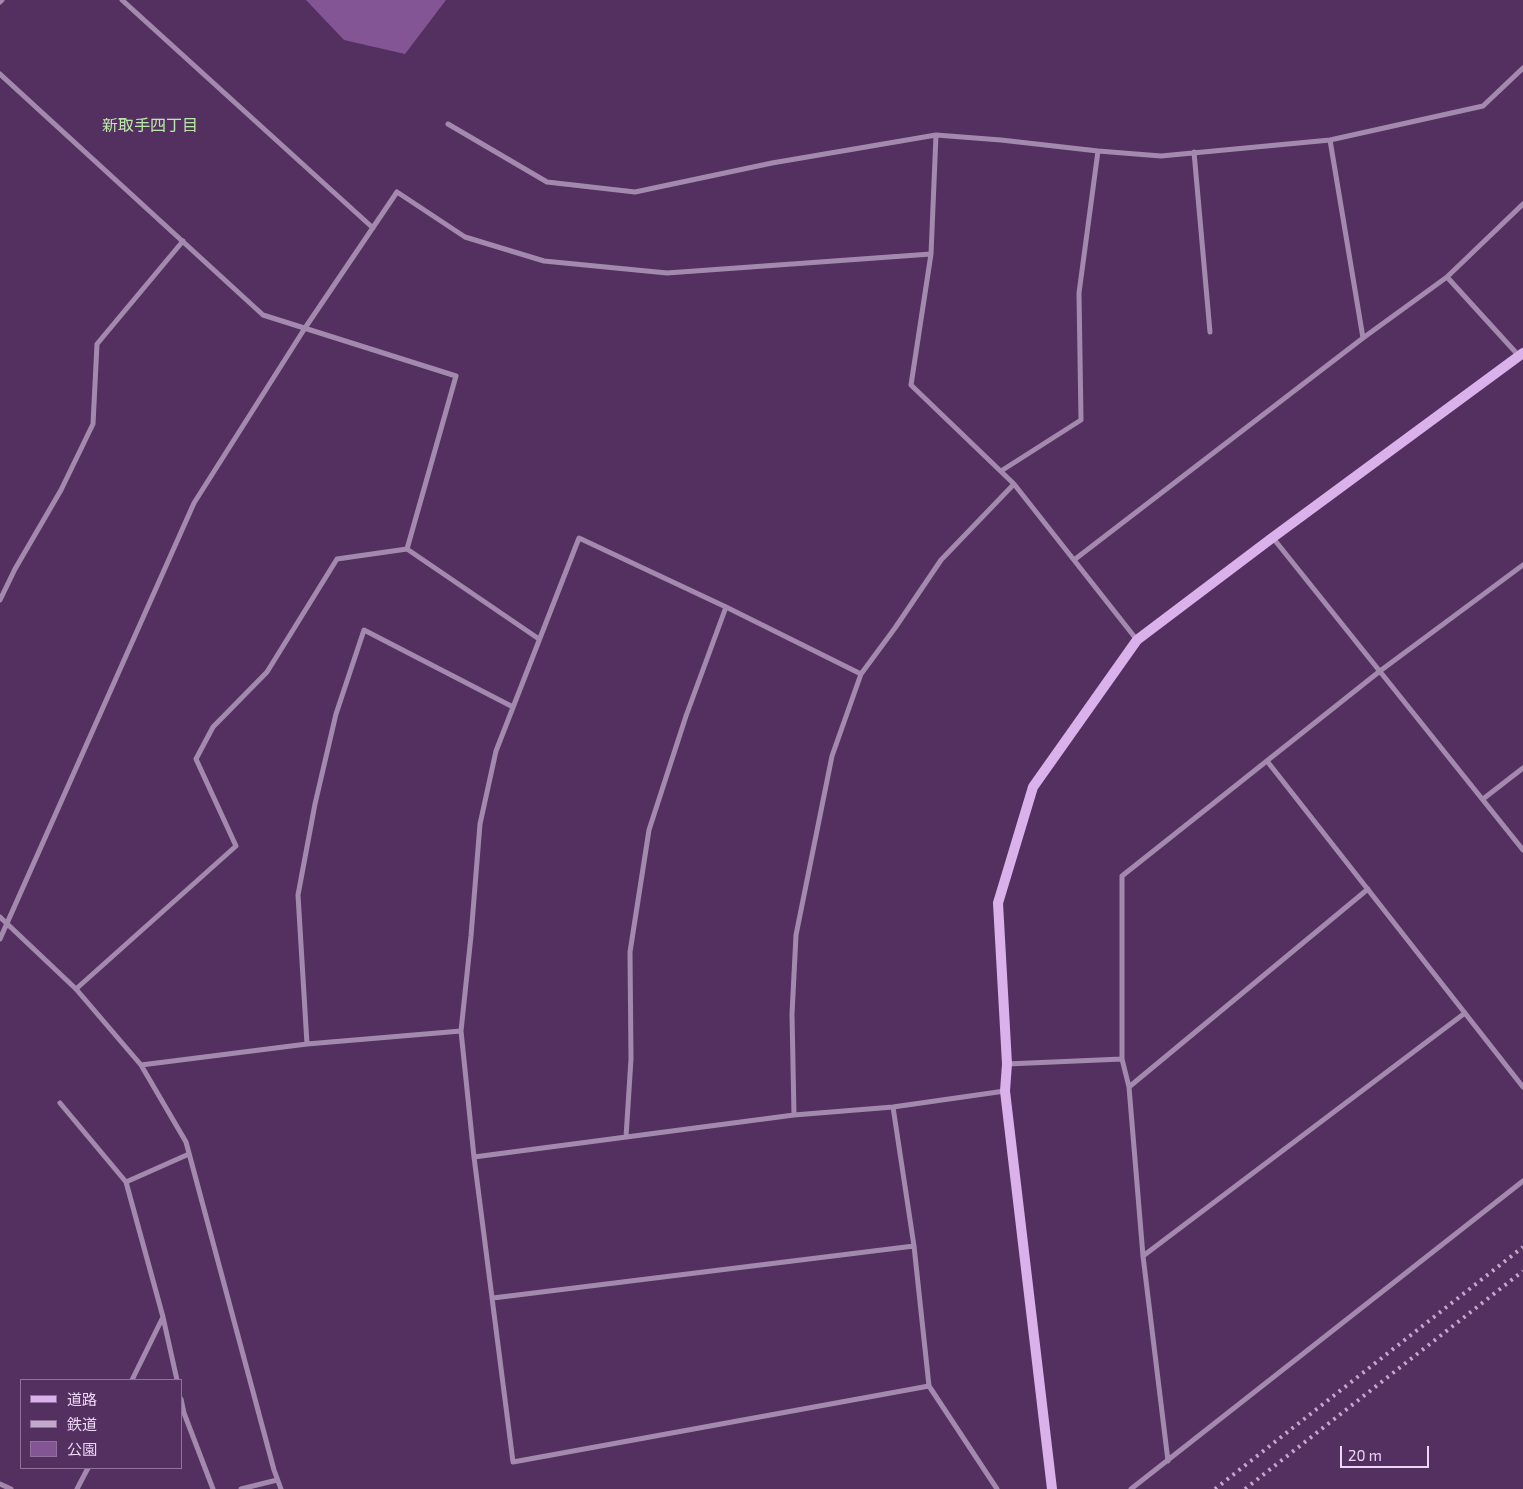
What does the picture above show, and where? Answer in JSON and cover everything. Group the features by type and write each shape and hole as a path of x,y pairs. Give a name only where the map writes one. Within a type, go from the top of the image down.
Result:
{"street":[{"path":"122,0 373,228"},
{"path":"448,124 546,182 635,192 772,163 936,135 1161,156 1330,140 1483,106 1523,68"},
{"path":"1518,72 1523,78"},
{"path":"0,74 263,315 456,376 407,549"},
{"path":"936,135 931,254 911,385 1014,484 1137,640"},
{"path":"1330,140 1363,338"},
{"path":"1001,471 1081,420 1079,293 1098,151"},
{"path":"1194,152 1210,332"},
{"path":"0,939 194,503 305,328 397,192 465,237 544,261 666,273 931,254"},
{"path":"1074,560 1363,338 1447,277 1523,204"},
{"path":"0,600 15,569 61,490 93,424 97,344 183,241"},
{"path":"1052,1489 1005,1091 1007,1064 998,903 1033,787 1137,640 1521,355 1447,277"},
{"path":"794,1115 792,1014 796,935 832,756 861,674 941,560 1014,484"},
{"path":"861,674 726,607 579,538 496,751 480,824 461,1031 474,1157 513,1462 929,1386"},
{"path":"1272,538 1523,850"},
{"path":"76,989 236,846 196,759 213,727 267,672 337,559 407,549 539,639"},
{"path":"1168,1460 1143,1256 1129,1087 1122,1059 1122,876 1380,671 1523,565"},
{"path":"626,1137 630,1059 630,952 649,830 686,716 726,607"},
{"path":"307,1044 298,895 314,804 334,723 364,630 513,707"},
{"path":"1267,761 1523,1087"},
{"path":"1483,799 1523,768"},
{"path":"1129,1087 1368,889"},
{"path":"0,917 76,989 141,1065 186,1142 281,1489"},
{"path":"1143,1256 1464,1013"},
{"path":"141,1065 307,1044 461,1031"},
{"path":"1007,1064 1122,1059"},
{"path":"474,1157 794,1115 893,1106 1005,1091"},
{"path":"60,1103 126,1182 163,1317 177,1379"},
{"path":"893,1106 914,1246 929,1386 997,1489"},
{"path":"126,1182 189,1154"},
{"path":"1131,1489 1523,1181"},
{"path":"493,1298 914,1246"},
{"path":"132,1379 163,1317"},
{"path":"182,1404 214,1489"},
{"path":"77,1489 87,1469"},
{"path":"241,1489 277,1480"},
{"path":"0,1484 11,1489"}],"green space":[{"path":"306,0 446,0 405,54 344,40"}],"railway":[{"path":"1215,1489 1523,1247"},
{"path":"1245,1489 1523,1271"}],"district":[{"name":"新取手四丁目","path":"150,126"}]}
